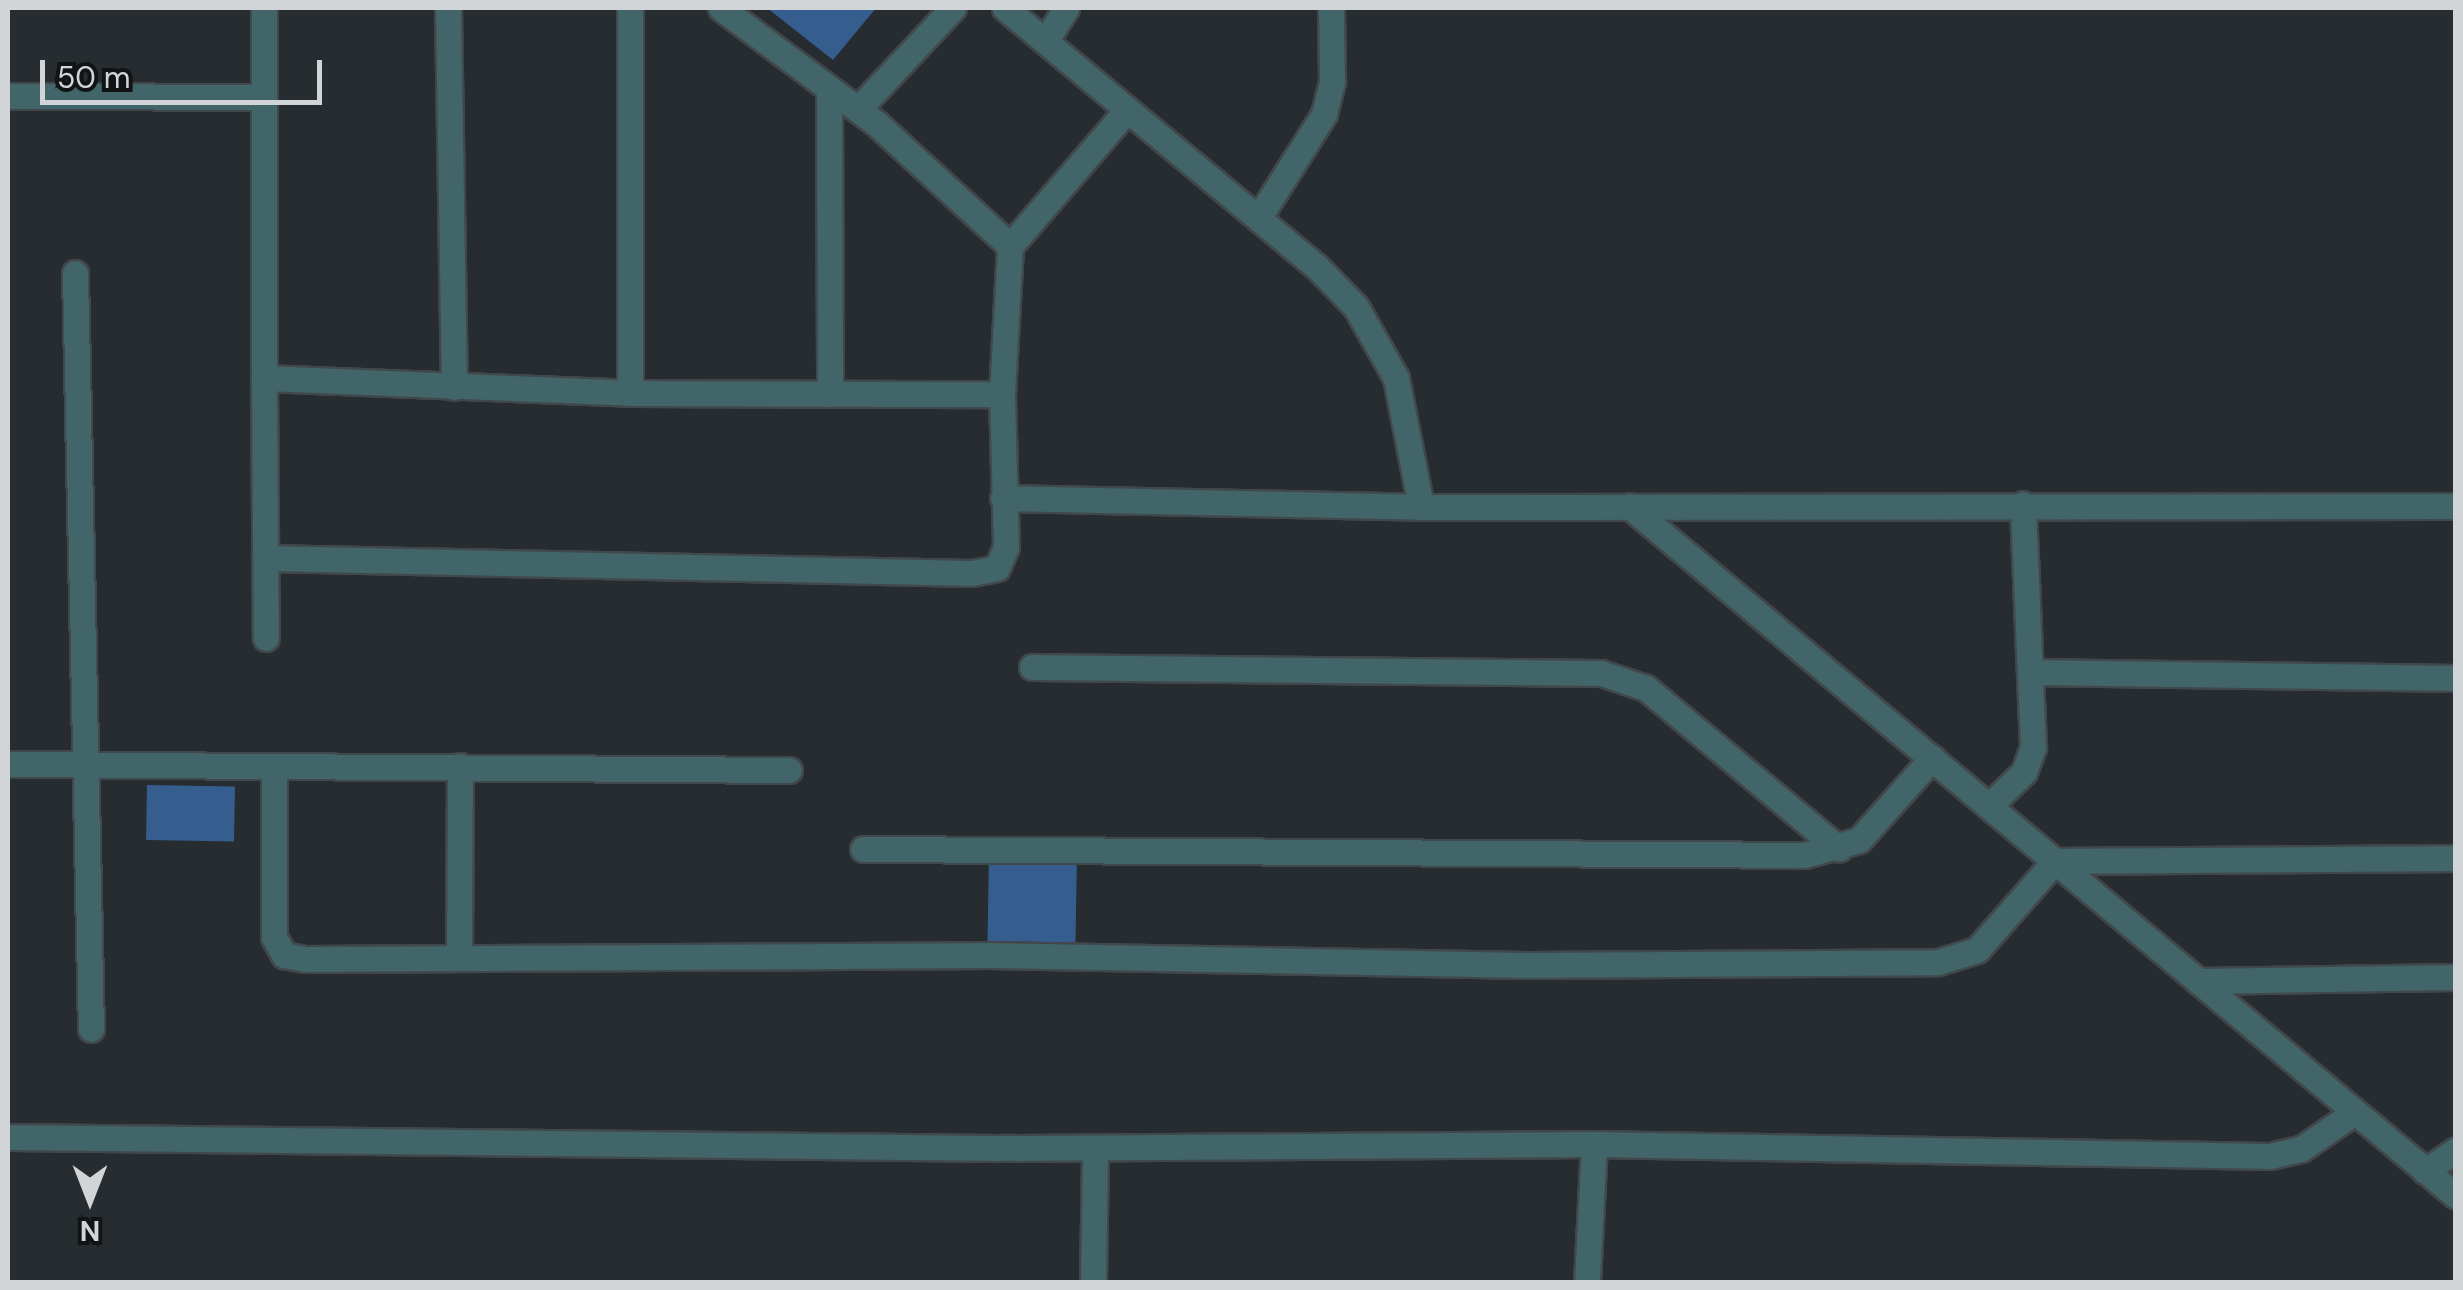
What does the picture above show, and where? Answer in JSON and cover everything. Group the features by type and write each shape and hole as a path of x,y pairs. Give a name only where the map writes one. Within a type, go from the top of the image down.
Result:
{"street":[{"path":"264,8 266,638"},
{"path":"448,8 454,387"},
{"path":"630,8 630,393"},
{"path":"721,8 858,109 1010,246"},
{"path":"858,109 954,8"},
{"path":"1006,8 1338,284 1389,355 1421,507"},
{"path":"1046,40 1066,8"},
{"path":"1258,217 1324,114 1332,81 1331,8"},
{"path":"829,88 830,394"},
{"path":"8,96 262,98"},
{"path":"268,558 986,573 1003,560 1002,394 1010,246 1126,111"},
{"path":"75,273 91,1029"},
{"path":"264,378 630,393 1002,394"},
{"path":"1003,498 1421,507 2456,506"},
{"path":"1989,806 2030,761 2033,672 2023,504"},
{"path":"1629,506 2456,1196"},
{"path":"1032,667 1600,673 1646,688 1839,849"},
{"path":"2033,672 2456,678"},
{"path":"863,849 1805,855 1839,849 1859,840 1932,758"},
{"path":"8,764 788,770"},
{"path":"459,954 460,766"},
{"path":"274,767 276,947 305,959 459,954 1938,962 1976,950 2055,862 2456,858"},
{"path":"2198,981 2456,977"},
{"path":"8,1138 1095,1148 1594,1144 2270,1156 2301,1150 2355,1112"},
{"path":"1587,1282 1594,1144"},
{"path":"1092,1282 1095,1148"},
{"path":"2426,1171 2456,1150"}],"building":[{"path":"767,8 876,8 833,60"},
{"path":"147,785 235,787 234,842 146,840"},
{"path":"989,855 1077,857 1075,945 987,943"}]}
